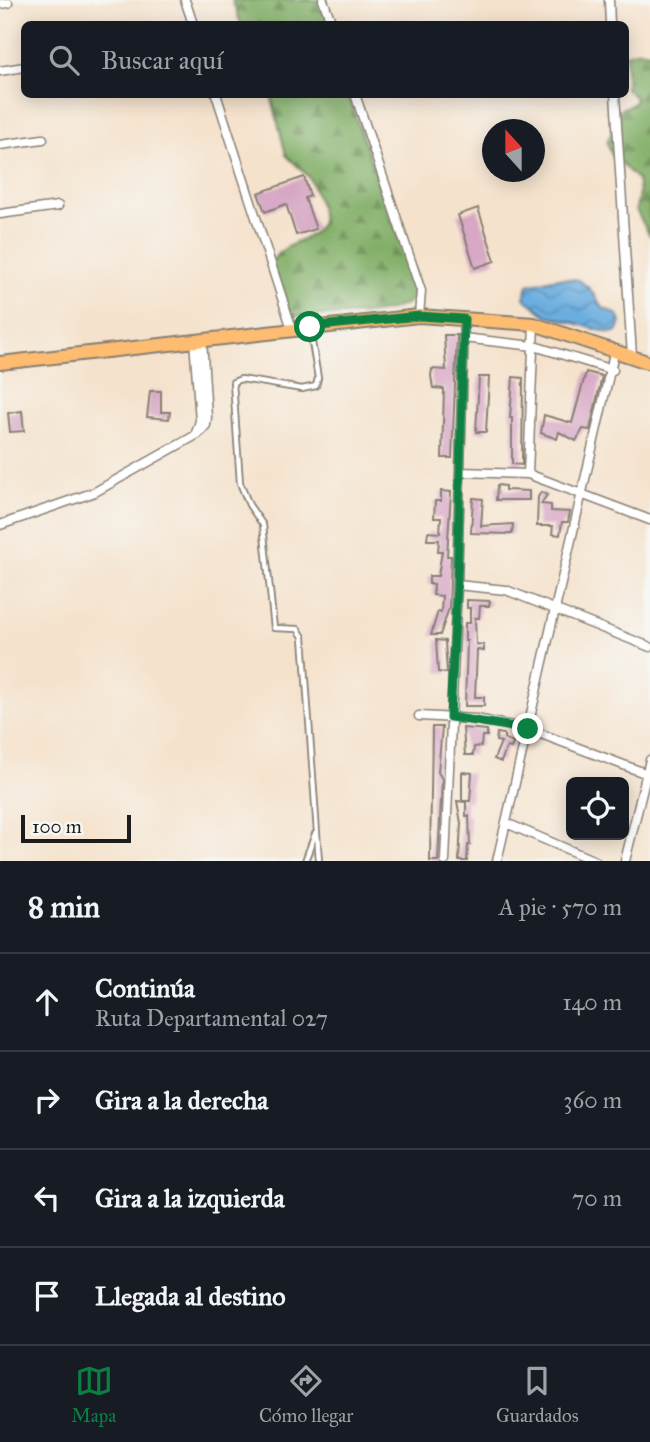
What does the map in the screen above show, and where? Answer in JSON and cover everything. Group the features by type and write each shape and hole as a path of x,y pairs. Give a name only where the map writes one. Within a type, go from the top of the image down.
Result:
{"main road":[{"path":"0,363 419,316 534,324 615,349 650,363"}],"street":[{"path":"185,0 192,21"},
{"path":"323,0 331,21"},
{"path":"609,0 610,21"},
{"path":"0,71 21,67"},
{"path":"217,98 292,329"},
{"path":"356,98 421,291 419,316"},
{"path":"615,98 632,356"},
{"path":"0,145 43,139"},
{"path":"0,214 58,206"},
{"path":"444,861 457,586 464,319"},
{"path":"528,474 534,324"},
{"path":"463,338 534,346 613,370"},
{"path":"0,525 95,492 195,436 200,421 198,340"},
{"path":"497,861 613,370 615,349"},
{"path":"460,472 528,474 650,520"},
{"path":"457,586 506,590 650,647"},
{"path":"419,716 450,717 528,729 648,774"},
{"path":"625,861 650,760"},
{"path":"506,823 595,861"}],"lane":[{"path":"310,327 318,378 316,386 302,388 240,379 233,382 240,483 249,505 263,526 274,628 298,629 303,637 319,861"},
{"path":"305,861 316,833"}],"green space":[{"path":"232,0 323,0 328,21 240,21"},
{"path":"639,50 650,53 650,236 636,210 639,192 637,179 612,155 607,143 621,109 633,104 636,99 629,91 629,53"},
{"path":"272,98 349,98 390,215 416,277 417,295 407,303 376,313 290,316 270,264 283,250 310,235 322,223 320,205 309,177 286,155"}],"water":[{"path":"557,278 579,280 589,288 603,308 618,315 621,322 618,331 610,333 546,315 524,298 528,285"}],"building":[{"path":"304,177 310,196 305,198 316,229 296,235 286,204 265,212 258,193"},
{"path":"478,208 495,261 475,268 458,215"},
{"path":"444,335 457,335 452,458 442,458 444,389 433,388 431,376 432,369 446,370"},
{"path":"586,372 602,376 590,430 583,429 576,441 559,432 557,439 541,433 544,415 572,423"},
{"path":"479,377 489,377 486,432 476,432"},
{"path":"513,377 523,378 522,465 512,464 510,418"},
{"path":"150,391 161,391 161,412 170,412 169,419 147,417"},
{"path":"22,411 24,431 10,432 8,413"},
{"path":"497,485 505,486 505,490 529,491 529,500 496,500"},
{"path":"441,491 451,492 447,556 451,556 449,608 440,635 431,635 438,611 441,612 442,596 433,595 434,584 429,584 429,576 438,576 442,551 438,551 439,540 427,540 428,532 440,533 441,518 434,518 435,501 441,501"},
{"path":"541,492 547,495 541,504 551,505 551,511 570,512 568,522 562,522 560,535 552,534 553,526 537,526 538,497"},
{"path":"473,498 483,499 481,526 513,524 512,534 471,533"},
{"path":"467,600 490,601 489,606 480,606 479,618 475,618 476,644 484,645 484,651 477,650 475,697 484,697 484,706 465,706 465,623 470,623"},
{"path":"436,640 445,641 447,673 438,672"},
{"path":"432,727 442,727 438,772 442,779 438,861 430,861"},
{"path":"463,728 487,730 487,736 482,736 481,746 474,747 473,755 465,755"},
{"path":"497,733 504,734 504,738 513,743 511,748 507,747 501,762 494,759 501,742 496,741"},
{"path":"462,772 472,773 470,801 462,801"},
{"path":"457,801 466,802 466,816 469,816 470,845 467,861 459,861 461,823"}],"route":[{"path":"310,327 419,316 464,319 457,586 450,717 528,729"}]}
